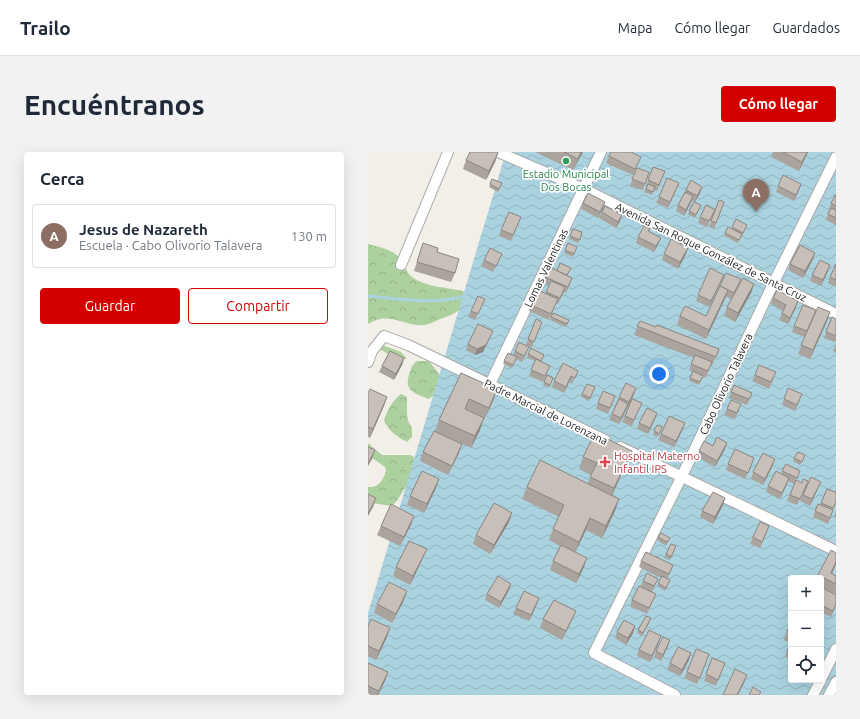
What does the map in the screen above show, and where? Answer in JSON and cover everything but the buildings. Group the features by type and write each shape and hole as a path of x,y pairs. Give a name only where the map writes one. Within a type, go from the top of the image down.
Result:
{"street":[{"path":"401,265 448,152"},
{"name":"Avenida San Roque González de Santa Cruz","path":"498,152 584,189 836,314"},
{"name":"Lomas Valentinas","path":"490,384 601,152"},
{"name":"Cabo Olivorio Talavera","path":"675,695 594,653 682,478 773,284 836,157"},
{"name":"Padre Marcial de Lorenzana","path":"368,362 372,351 384,336 408,345 836,551"},
{"path":"824,674 836,649"},
{"path":"829,695 836,682"},
{"path":"813,695 819,683"}],"green space":[{"path":"368,244 386,249 395,254 401,260 409,274 423,283 467,293 459,310 453,314 425,325 410,324 390,319 376,320 368,324"},
{"path":"382,345 401,352 407,359 396,358 386,353 380,349"},
{"path":"417,361 429,361 440,375 438,391 429,399 414,393 409,387 408,378 410,370"},
{"path":"401,394 407,397 408,421 412,428 412,437 407,442 388,428 384,421 390,406"},
{"path":"368,443 382,455 409,455 413,456 415,460 412,480 406,486 397,501 391,506 372,503 368,500 368,487 378,485 386,471 385,467 368,455"}],"water":[{"path":"506,152 836,152 836,695 368,695 368,613"}],"waterway":[{"path":"368,296 430,301 454,299 466,296"}],"place":[{"name":"Estadio Municipal Dos Bocas","path":"566,161"},
{"name":"Jesus de Nazareth","path":"756,212"},
{"name":"Hospital Materno Infantil IPS","path":"605,462"}]}
